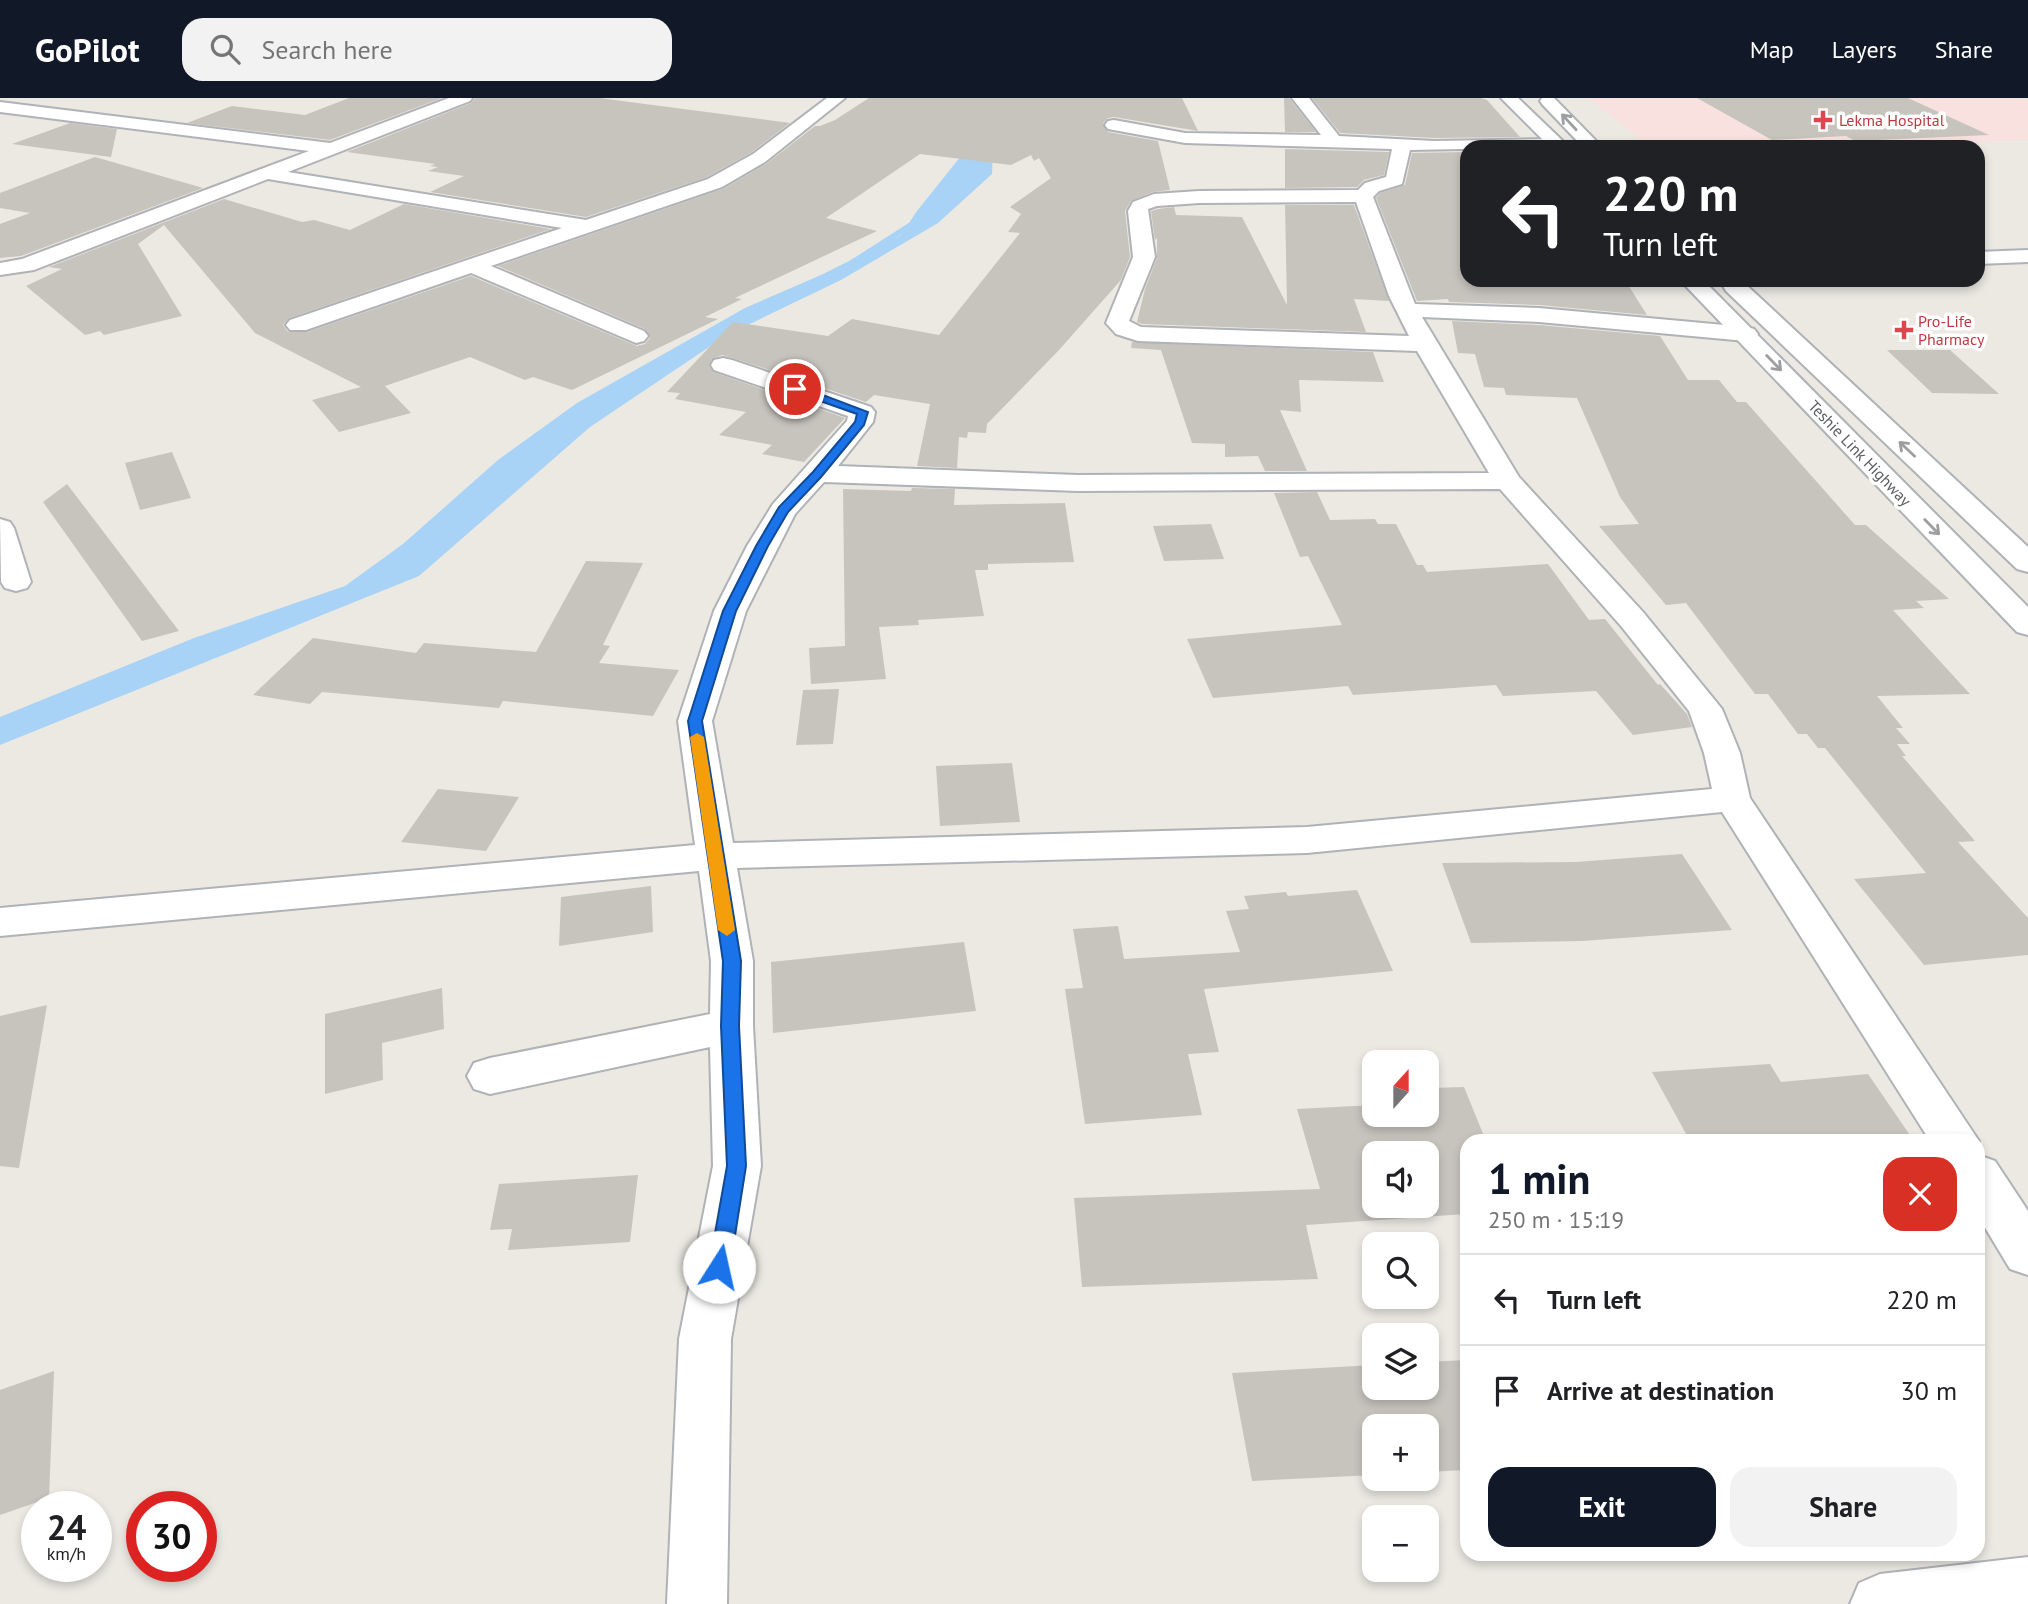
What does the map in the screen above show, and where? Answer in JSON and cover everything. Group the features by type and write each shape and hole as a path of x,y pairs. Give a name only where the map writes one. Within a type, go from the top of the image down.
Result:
{"street":[{"path":"4,277 26,265 464,98"},
{"path":"298,325 715,183 759,158 837,98"},
{"path":"1300,98 1334,141"},
{"path":"1509,98 1553,140"},
{"path":"1545,98 1586,140"},
{"path":"0,107 331,149"},
{"path":"1114,125 1185,138 1460,145"},
{"path":"1402,145 1395,180 1372,187 1363,196 1199,197 1154,200 1140,206 1138,211 1144,257 1117,323 1138,334 1427,344"},
{"path":"269,174 589,227"},
{"path":"1363,196 1376,225 1389,270 1407,310 1508,481 1632,619 1705,709 1722,753 1732,799 1950,1134"},
{"path":"1985,258 2028,256"},
{"path":"472,266 636,336"},
{"name":"Teshie Link Highway","path":"1698,287 2028,625"},
{"name":"Teshie Link Highway","path":"1735,287 2028,563"},
{"path":"1407,310 1539,315 1746,334"},
{"path":"696,1604 705,1339 737,1166 730,1026 732,961 695,721 735,600 783,510 860,422 862,412 723,366"},
{"path":"817,474 1079,483 1508,481"},
{"path":"0,528 16,582"},
{"path":"0,922 715,856 1307,840 1732,799"},
{"path":"490,1076 730,1026"},
{"path":"1985,1186 2028,1253"},
{"path":"1880,1604 2028,1587"}],"shaded area":[{"name":"Lekma Hospital","path":"1589,98 2021,98 2028,101 2028,140 1985,142 1985,140 1641,140"}],"water":[{"path":"973,141 993,149 992,174 938,223 841,280 727,335 590,427 419,576 0,745 0,717 194,638 345,586 403,544 498,460 577,403 745,308 821,275 901,235"}],"building":[{"path":"349,98 442,98 330,140 187,123 232,106 305,115"},
{"path":"475,98 599,98 790,123 752,152 707,177 586,217 430,192 464,176 428,171 438,167 430,166 435,164 347,152 471,103"},
{"path":"869,98 1182,98 1198,131 1114,117 1103,123 1108,132 1158,141 1170,190 1153,192 1131,201 1125,211 1130,257 1121,280 1059,350 987,424 986,433 968,432 967,438 959,437 957,468 917,466 930,404 874,395 866,402 733,358 722,355 712,359 709,366 713,372 845,418 804,462 762,454 772,445 719,435 746,412 675,399 680,393 667,392 733,322 828,336 852,319 939,335 1020,233 1008,232 1021,214 1010,207 1051,178 1039,158 1034,161 1031,155 1011,165 920,154 826,218 877,231 735,298 742,299 705,317 718,319 572,390 533,377 525,380 470,357 385,386 411,413 339,432 312,400 361,387 255,333 164,225 138,244 182,316 104,335 100,331 85,335 26,286 62,269 49,267 224,199 302,222 314,220 350,230 404,204 551,229 289,318 283,325 288,332 307,332 471,276 637,346 645,344 650,338 645,329 498,266 723,189 766,164 815,126 835,120"},
{"path":"1284,98 1289,98 1316,132 1285,132"},
{"path":"1312,98 1481,98 1487,100 1520,137 1434,138 1340,133"},
{"path":"1697,98 1908,98 1989,135 1877,140 1853,140 1846,136 1772,140"},
{"path":"70,123 117,129 111,157 12,144"},
{"path":"1285,149 1389,152 1384,175 1364,180 1357,187 1285,188"},
{"path":"1460,152 1460,287 1629,287 1647,315 1539,305 1449,302 1448,299 1417,301 1376,198 1380,193 1405,185 1412,153"},
{"path":"95,157 203,188 21,256 0,258 0,224 30,213 0,208 0,193"},
{"path":"1285,205 1354,205 1389,301 1354,299 1366,332 1137,322 1145,289 1157,258 1157,238 1155,240 1151,211 1174,207 1176,215 1242,217 1287,305"},
{"path":"1452,321 1539,325 1660,336 1688,380 1719,380 1737,402 1746,402 1855,525 1866,525 1949,599 1916,601 1924,608 1893,610 1970,694 1877,696 1903,728 1896,728 1910,744 1897,744 1906,756 1902,756 1975,841 1958,842 2028,918 2028,955 1924,965 1854,879 1926,873 1825,748 1818,748 1807,734 1798,734 1768,694 1755,694 1686,603 1666,605 1599,526 1639,524 1620,497 1577,398 1506,395 1504,388 1484,387 1475,354 1458,353"},
{"path":"1132,342 1373,352 1384,382 1299,380 1301,412 1280,410 1307,471 1265,471 1258,456 1225,457 1225,444 1192,443 1161,350 1131,348"},
{"path":"1887,350 1950,350 1999,394 1932,393"},
{"path":"172,452 191,498 140,510 125,463"},
{"path":"67,484 179,631 142,641 43,502"},
{"path":"912,488 955,489 954,505 1065,503 1074,562 988,564 988,570 975,570 984,616 918,620 919,625 879,627 886,679 811,684 809,648 845,646 843,489 911,491"},
{"path":"1317,492 1330,520 1375,519 1378,524 1396,524 1417,565 1423,565 1427,572 1548,564 1589,620 1605,619 1658,685 1660,684 1687,714 1692,727 1633,735 1596,691 1503,696 1496,685 1353,695 1348,686 1213,698 1187,639 1342,625 1308,556 1300,557 1274,493"},
{"path":"1211,524 1224,559 1164,561 1153,526"},
{"path":"586,561 643,563 603,645 610,646 599,663 679,670 653,716 503,701 499,708 322,692 310,704 253,695 313,638 416,653 424,643 536,652"},
{"path":"839,689 833,744 796,745 803,690"},
{"path":"1012,763 1020,822 940,826 936,766"},
{"path":"438,789 519,797 486,851 401,842"},
{"path":"1682,854 1732,930 1582,941 1471,943 1442,863 1576,862"},
{"path":"651,886 653,932 559,946 561,897"},
{"path":"1357,890 1393,971 1204,989 1219,1052 1188,1054 1202,1115 1085,1124 1065,989 1083,988 1073,929 1118,926 1124,959 1240,952 1226,911 1249,909 1244,896 1286,892 1288,896"},
{"path":"964,942 976,1011 773,1033 771,962"},
{"path":"442,988 444,1029 382,1043 383,1080 325,1094 325,1014"},
{"path":"47,1005 19,1168 0,1166 0,1016"},
{"path":"1770,1064 1781,1082 1868,1074 1909,1134 1686,1134 1652,1072"},
{"path":"1464,1087 1483,1134 1460,1134 1460,1214 1439,1216 1439,1141 1362,1141 1362,1218 1408,1218 1306,1225 1318,1279 1082,1287 1074,1198 1320,1189 1297,1109 1362,1106 1362,1127 1439,1127 1439,1088"},
{"path":"638,1175 630,1242 508,1250 512,1229 490,1230 499,1184"},
{"path":"1460,1360 1460,1470 1439,1471 1439,1414 1362,1414 1362,1476 1252,1481 1232,1373 1362,1366 1362,1400 1439,1400 1439,1361"},
{"path":"54,1371 49,1491 21,1491 21,1508 0,1515 0,1390"}],"waterway":[{"path":"855,260 921,219"}],"slow traffic":[{"path":"697,737 727,930"}],"place":[{"name":"Lekma Hospital","path":"1823,120"},
{"name":"Pro-Life Pharmacy","path":"1904,330"}],"route":[{"path":"719,1267 737,1166 730,1026 732,961 695,721 730,611 762,546 783,510 860,422 862,412 795,389"}]}
